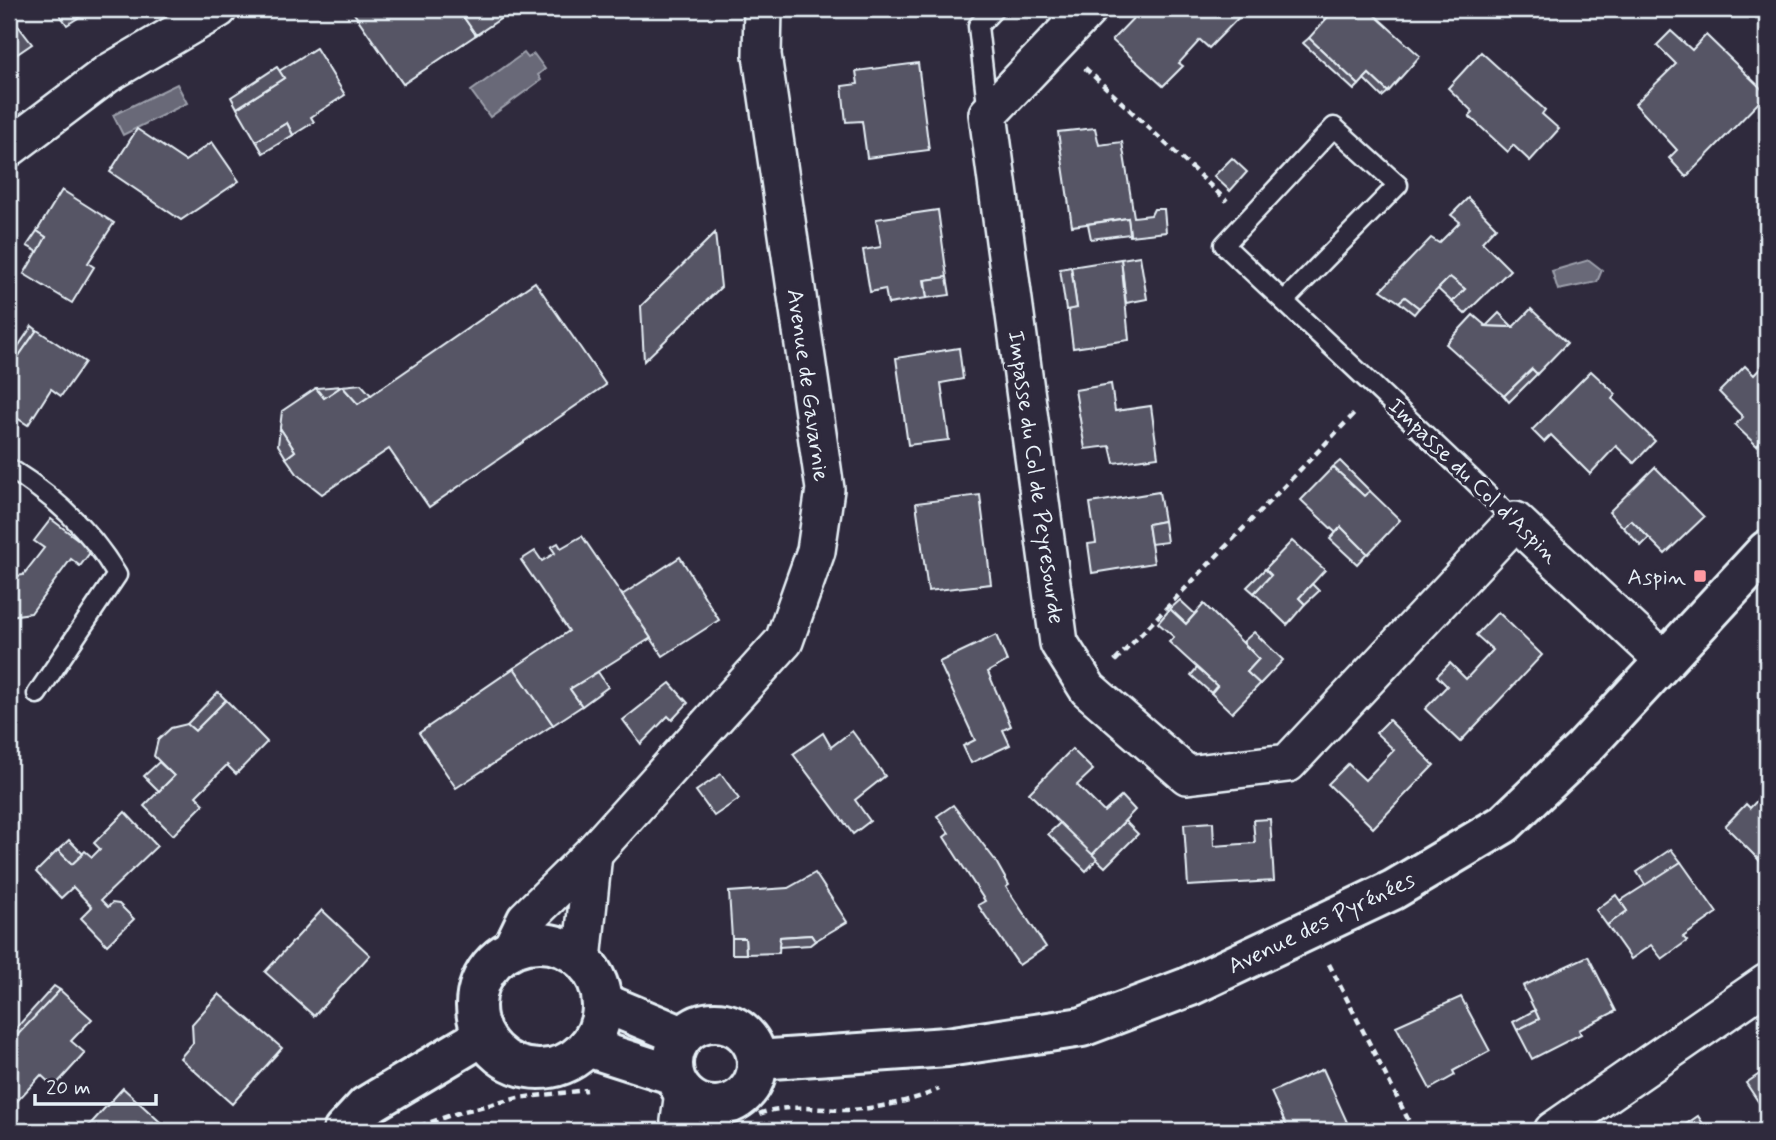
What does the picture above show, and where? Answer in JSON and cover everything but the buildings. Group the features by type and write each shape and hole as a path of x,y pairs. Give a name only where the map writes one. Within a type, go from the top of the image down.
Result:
{"main road":[{"name":"Avenue des Pyrénées","path":"757,1060 1011,1039 1082,1027 1188,987 1394,890 1504,824 1584,748 1767,550"},
{"path":"524,944 550,944 582,960 596,979 602,1002 600,1021 587,1047 565,1064 539,1069 525,1068 501,1057 483,1036 476,1012 479,986 492,964 513,948 524,944"},
{"path":"602,1002 683,1036"},
{"path":"587,1047 679,1084 715,1118 751,1085 757,1060 751,1042 728,1023 708,1021 698,1024 683,1036 672,1061 679,1084"},
{"path":"343,1131 366,1106 483,1036"}],"street":[{"path":"9,148 107,74 218,9"},
{"name":"Avenue de Gavarnie","path":"513,948 526,919 593,853 784,641 816,551 825,489 762,55 763,9"},
{"path":"988,114 1088,9"},
{"name":"Impasse du Col de Peyresourde","path":"988,114 1059,643 1088,689 1187,775 1288,763 1515,521"},
{"name":"Impasse du Col d'Aspin","path":"1515,521 1664,660"},
{"path":"582,960 593,853"},
{"path":"1553,1131 1767,983"},
{"path":"679,1084 680,1121 683,1131"}],"lane":[{"name":"Impasse du Col de Peyresourde","path":"988,114 978,26 994,9"},
{"name":"Impasse du Col d'Aspin","path":"1284,301 1398,185 1334,127 1224,245 1284,301 1380,388 1515,521"},
{"path":"9,468 47,491 101,548 117,575 37,694"}],"path":[{"path":"1057,41 1248,220"},
{"path":"1088,689 1380,388"},
{"path":"1326,957 1414,1131"},
{"path":"405,1131 460,1112 518,1098 563,1095 594,1088"}],"water":[{"path":"524,53 528,58 534,54 545,69 538,75 541,80 490,117 471,91"},
{"path":"177,84 187,103 123,135 113,115"},
{"path":"1589,260 1602,270 1597,282 1558,290 1552,271"}],"place":[{"name":"Aspin","path":"1700,576"}]}
